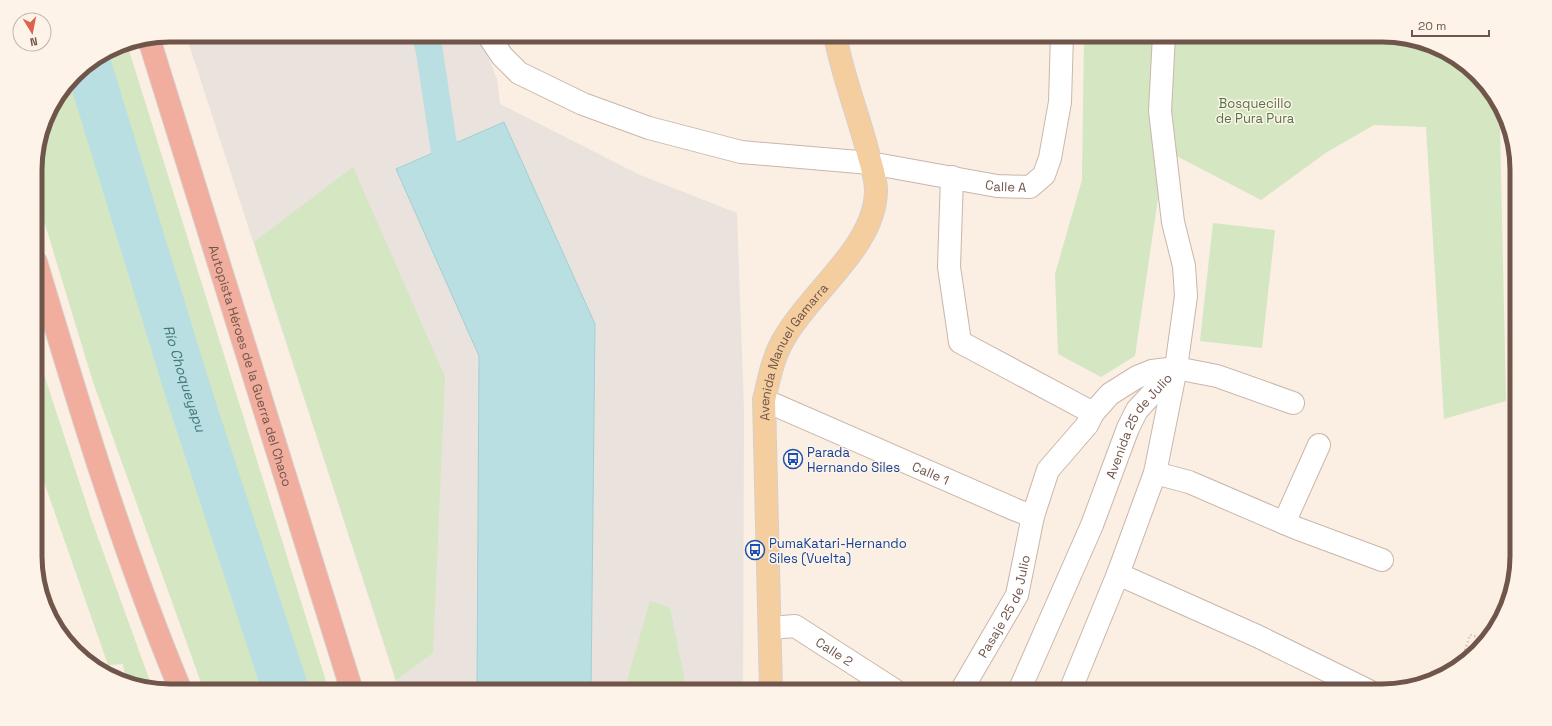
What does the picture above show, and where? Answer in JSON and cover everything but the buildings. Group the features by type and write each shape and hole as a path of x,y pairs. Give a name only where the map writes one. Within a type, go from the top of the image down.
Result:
{"highway":[{"name":"Autopista Héroes de la Guerra del Chaco","path":"150,44 350,684"},
{"path":"42,282 75,392 154,625 178,684"}],"main road":[{"name":"Avenida Manuel Gamarra","path":"771,684 764,400 773,364 784,337 808,303 852,252 873,216 876,190 859,119 840,63 837,42"}],"street":[{"name":"Calle A","path":"493,42 502,56 519,72 584,104 649,128 741,152 870,163 997,186 1030,187 1044,175 1050,158 1060,102 1062,42"},
{"path":"1164,42 1160,111 1173,222 1184,266 1186,296 1176,368 1217,376 1293,403"},
{"path":"952,177 949,267 960,342 1093,414"},
{"name":"Pasaje 25 de Julio","path":"965,684 1017,596 1033,516 1048,470 1087,425 1093,414 1110,394 1122,384 1152,372 1176,368"},
{"name":"Avenida 25 de Julio","path":"1073,684 1118,574 1155,473 1176,368"},
{"name":"Avenida 25 de Julio","path":"1022,684 1092,525 1128,428 1138,410 1176,368"},
{"name":"Calle 1","path":"764,400 1016,510 1033,516"},
{"path":"1284,523 1319,445"},
{"path":"1155,473 1189,482 1284,523 1382,560"},
{"path":"1118,574 1257,636 1355,684"},
{"name":"Calle 2","path":"770,628 795,626 885,684"}],"path":[{"path":"1464,654 1470,635 1480,637"}],"shaded area":[{"path":"188,42 482,42 497,79 500,104 640,175 737,213 744,410 743,684 397,684"}],"green space":[{"name":"Bosquecillo de Pura Pura","path":"1084,42 1390,42 1415,46 1446,59 1460,69 1483,92 1493,106 1503,128 1500,128 1506,401 1444,419 1426,127 1374,125 1327,152 1261,200 1165,150 1135,356 1101,377 1058,354 1055,274 1082,180"},
{"path":"129,49 327,684 298,684 106,59"},
{"path":"78,82 266,684 201,684 93,382 42,214 42,162 46,137 55,114 69,92"},
{"path":"353,167 445,377 433,653 396,680 254,242"},
{"path":"1213,223 1275,230 1262,348 1200,341"},
{"path":"42,368 92,521 150,683 125,675 123,664 108,665 42,476"},
{"path":"650,601 670,608 684,677 684,684 623,684 627,681"}],"water":[{"path":"504,122 595,324 591,684 477,684 479,356 396,169"}],"waterway":[{"path":"427,42 444,148"},
{"name":"Río Choqueyapu","path":"90,71 188,391 284,684"}],"place":[{"name":"Parada Hernando Siles","path":"793,459"},
{"name":"PumaKatari-Hernando Siles (Vuelta)","path":"755,550"}]}
